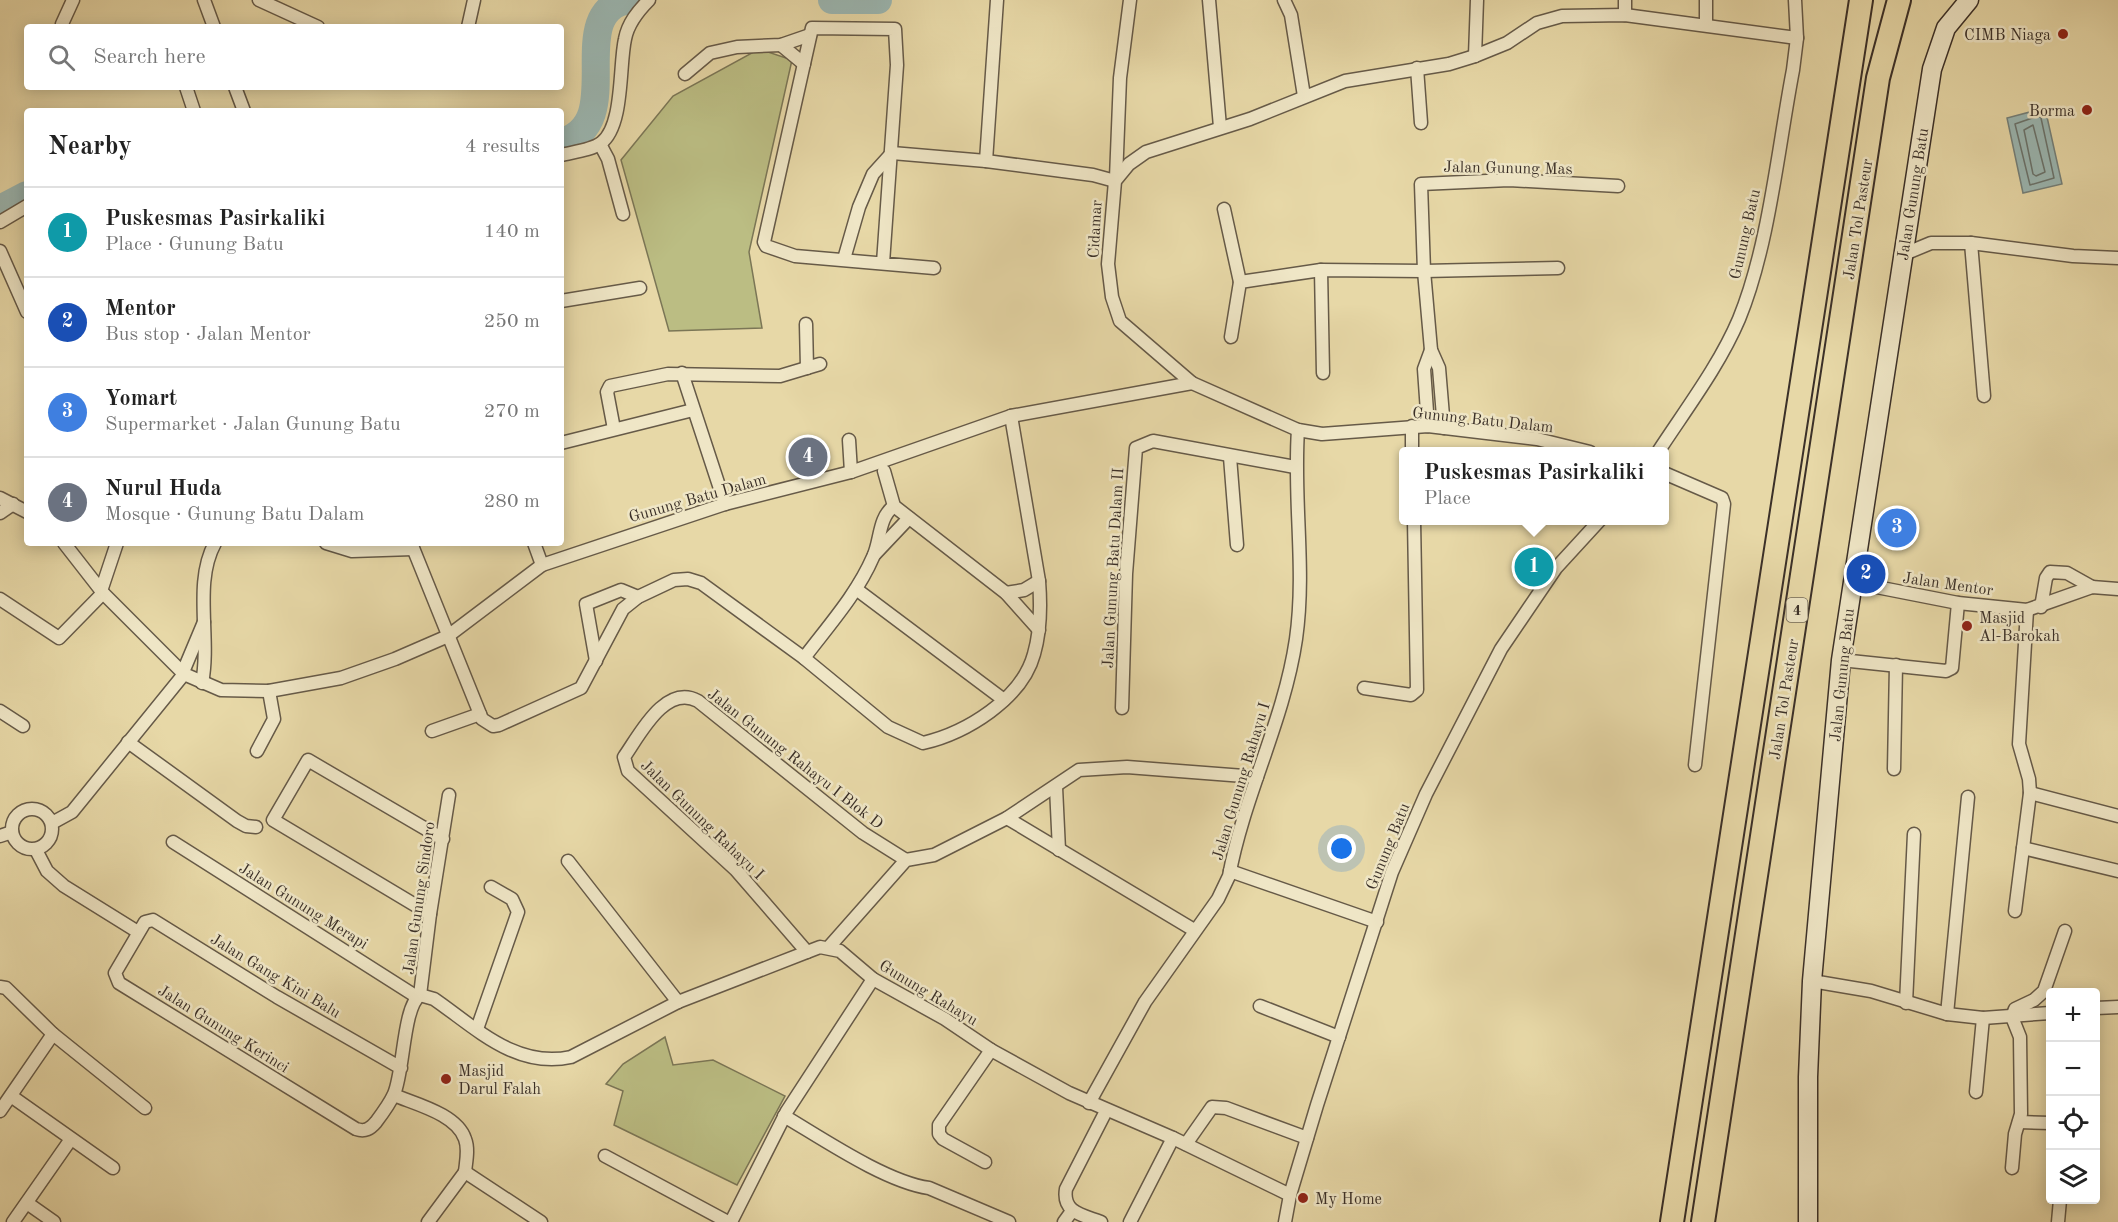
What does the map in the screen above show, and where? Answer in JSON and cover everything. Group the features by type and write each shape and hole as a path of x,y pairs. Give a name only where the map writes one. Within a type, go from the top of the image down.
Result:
{"highway":[{"name":"Jalan Tol Pasteur","path":"1672,1222 1861,0"},
{"name":"Jalan Tol Pasteur","path":"1703,1222 1878,78 1899,0"}],"main road":[{"name":"Jalan Gunung Batu","path":"1808,1222 1808,1077 1812,981 1841,660 1851,582 1937,47 1957,12 1969,0"}],"street":[{"path":"62,24 73,0"},
{"path":"204,0 213,24"},
{"path":"259,0 311,24"},
{"path":"469,24 474,0"},
{"path":"986,161 997,0"},
{"name":"Cidamar","path":"1130,0 1120,78 1108,264 1112,297 1120,321 1192,383"},
{"path":"1209,0 1220,127"},
{"path":"1284,0 1292,15 1304,96"},
{"path":"1475,56 1477,0"},
{"path":"1625,0 1625,15"},
{"path":"1706,0 1706,25"},
{"name":"Gunung Batu","path":"1661,447 1700,389 1739,319 1760,256 1797,38 1795,0"},
{"path":"564,154 600,144 613,126 624,40 645,4"},
{"path":"892,153 986,161 1115,179 1146,152 1265,113 1345,81 1449,64 1475,56 1507,43 1537,23 1553,17 1592,13 1625,15 1797,38"},
{"path":"883,263 897,65 895,29 812,27 764,242 795,256 934,268"},
{"path":"685,74 710,53 737,47 781,45 810,35"},
{"path":"781,45 804,64"},
{"path":"1418,68 1421,123"},
{"path":"187,90 193,108"},
{"path":"236,90 243,108"},
{"path":"600,144 608,159 623,214"},
{"path":"844,259 866,188 873,174 892,153"},
{"name":"Jalan Gunung Mas","path":"1444,428 1439,368 1431,350 1424,271 1422,183 1509,180 1618,186"},
{"path":"0,222 24,208"},
{"path":"1224,209 1240,282 1231,337"},
{"path":"1902,255 1931,243 1971,243 2073,256 2118,258"},
{"path":"1971,243 1983,396"},
{"path":"0,251 24,305"},
{"path":"1240,282 1321,270 1424,271 1558,268"},
{"path":"1321,270 1323,373"},
{"path":"564,300 639,288"},
{"path":"614,429 608,387 653,376 682,374 780,376 814,366 806,324"},
{"name":"Jalan Gunung Mas","path":"1428,426 1424,369 1431,350"},
{"path":"682,374 725,504"},
{"name":"Gunung Batu Dalam","path":"66,546 102,592 184,673 221,690 269,691 341,678 395,659 448,636 542,565 725,504 851,472 1011,416 1192,383 1298,430 1322,434 1428,426 1537,439 1570,447"},
{"path":"564,442 693,410"},
{"path":"337,546 352,550 412,546 480,714 488,724 499,725 576,691 596,661 623,609 638,597 675,580 696,580 804,658 888,727 923,743 976,720 1004,700 1023,677 1034,656 1039,630 1039,581 1011,416"},
{"path":"1412,426 1412,447"},
{"name":"Jalan Gunung Rahayu I","path":"1089,1103 1145,1002 1218,899 1230,871 1286,687 1296,639 1301,572 1295,467 1298,430"},
{"path":"849,440 851,472"},
{"name":"Jalan Gunung Batu Dalam II","path":"1122,708 1126,574 1136,448 1153,441 1230,457 1295,467"},
{"path":"1230,457 1237,545"},
{"path":"884,471 894,506 1006,593 1039,630"},
{"path":"1669,475 1722,498 1724,504 1695,765"},
{"path":"0,498 24,510"},
{"path":"0,513 13,504"},
{"path":"804,658 856,590 874,555 884,518 894,506"},
{"path":"874,555 909,519"},
{"path":"1364,688 1411,695 1418,690 1414,525"},
{"name":"Gunung Batu","path":"1285,1222 1290,1195 1307,1138 1392,872 1426,794 1501,649 1556,568 1595,525"},
{"path":"0,599 53,637 58,638 102,592 116,546"},
{"path":"202,683 207,661 205,568 214,546"},
{"path":"535,546 542,565"},
{"name":"Jalan Mentor","path":"2041,607 2046,578 2050,572 2067,573 2092,587 2118,589"},
{"path":"1006,593 1024,590 1039,581"},
{"name":"Jalan Mentor","path":"1851,582 1958,603 2027,610 2041,607 2092,587"},
{"path":"596,661 586,604 621,590 638,597"},
{"path":"856,590 1004,700"},
{"path":"1841,660 1946,671 1952,668 1958,603"},
{"path":"2015,911 2030,793 2019,737 2027,610"},
{"path":"52,824 72,812 184,673 206,615"},
{"path":"1894,769 1896,665"},
{"path":"257,751 274,719 269,691"},
{"name":"Jalan Gunung Rahayu I Blok D","path":"624,765 624,757 657,710 679,699 694,699 863,833 906,860"},
{"path":"0,711 23,726"},
{"path":"432,731 480,714"},
{"path":"128,742 237,821 246,826 256,827"},
{"path":"430,914 273,820 308,760 443,839"},
{"name":"Jalan Gunung Rahayu I","path":"624,765 736,870 807,952"},
{"path":"419,996 434,999 514,1053 541,1059 564,1058 678,1002 807,952 829,947 906,860 934,855 1007,818 1079,770 1127,767 1257,777"},
{"path":"1056,787 1059,850"},
{"path":"2030,793 2118,816"},
{"name":"Jalan Gunung Sindoro","path":"362,1131 370,1128 394,1095 401,1068 411,1010 419,996 449,795"},
{"path":"1947,1014 1968,797"},
{"path":"24,810 41,810 52,824 52,835 46,845 36,850 25,849 6,834 24,810"},
{"path":"1007,818 1194,930"},
{"path":"1906,1003 1914,834"},
{"name":"Jalan Gunung Merapi","path":"173,842 419,996"},
{"path":"2023,848 2118,871"},
{"path":"36,850 47,871 64,886 138,932"},
{"path":"568,861 678,1002"},
{"path":"1230,871 1377,922"},
{"path":"477,1029 518,912 512,899 492,886"},
{"name":"Jalan Gang Kini Balu","path":"138,932 146,921 153,920 277,997 401,1068"},
{"path":"2012,1168 2015,1134 2021,1114 2020,1037 2012,1017 2015,1009 2034,1000 2044,991 2065,931"},
{"name":"Jalan Gunung Kerinci","path":"138,932 116,969 116,981 362,1131"},
{"name":"Gunung Rahayu","path":"829,947 840,951 873,979 945,1019 991,1050 1089,1103 1173,1138 1290,1195"},
{"path":"605,1156 729,1222 784,1116 873,979"},
{"path":"1812,981 1871,991 1947,1014 1983,1018 2046,1013"},
{"path":"0,987 6,988 53,1034 145,1108"},
{"path":"1260,1006 1339,1037"},
{"path":"2100,1008 2118,1007"},
{"path":"1976,1092 1983,1018"},
{"path":"0,1111 53,1034"},
{"path":"985,1162 943,1139 939,1134 939,1125 991,1050"},
{"path":"394,1095 437,1113 458,1128 465,1138 465,1172 428,1222"},
{"path":"11,1096 113,1168"},
{"path":"1186,1144 1212,1107 1226,1108 1307,1138"},
{"path":"1101,1222 1072,1211 1064,1199 1066,1189 1106,1111"},
{"path":"784,1116 907,1182 929,1188 1009,1222"},
{"path":"2019,1122 2046,1123"},
{"path":"1130,1222 1173,1138"},
{"path":"14,1222 71,1139"},
{"path":"465,1172 541,1222"},
{"path":"27,1203 54,1222"},
{"path":"2058,1222 2060,1204"},
{"path":"1064,1222 1072,1211"}],"green space":[{"path":"759,49 792,60 749,252 762,328 669,331 621,160 673,96"},
{"path":"665,1037 673,1065 713,1060 785,1096 737,1185 614,1125 623,1091 606,1084 623,1064"}],"water":[{"path":"2045,108 2062,184 2023,193 2007,118"}],"waterway":[{"path":"564,140 581,131 592,114 596,45 600,25 609,9 629,0"},
{"path":"832,0 878,0"},
{"path":"0,209 24,197"}],"place":[{"name":"CIMB Niaga","path":"2063,34"},
{"name":"Borma","path":"2087,110"},
{"name":"Nurul Huda","path":"808,457"},
{"name":"Yomart","path":"1897,528"},
{"name":"Puskesmas Pasirkaliki","path":"1534,567"},
{"name":"Mentor","path":"1866,574"},
{"name":"Masjid Al-Barokah","path":"1967,626"},
{"name":"Masjid Darul Falah","path":"446,1079"},
{"name":"My Home","path":"1303,1198"}]}
